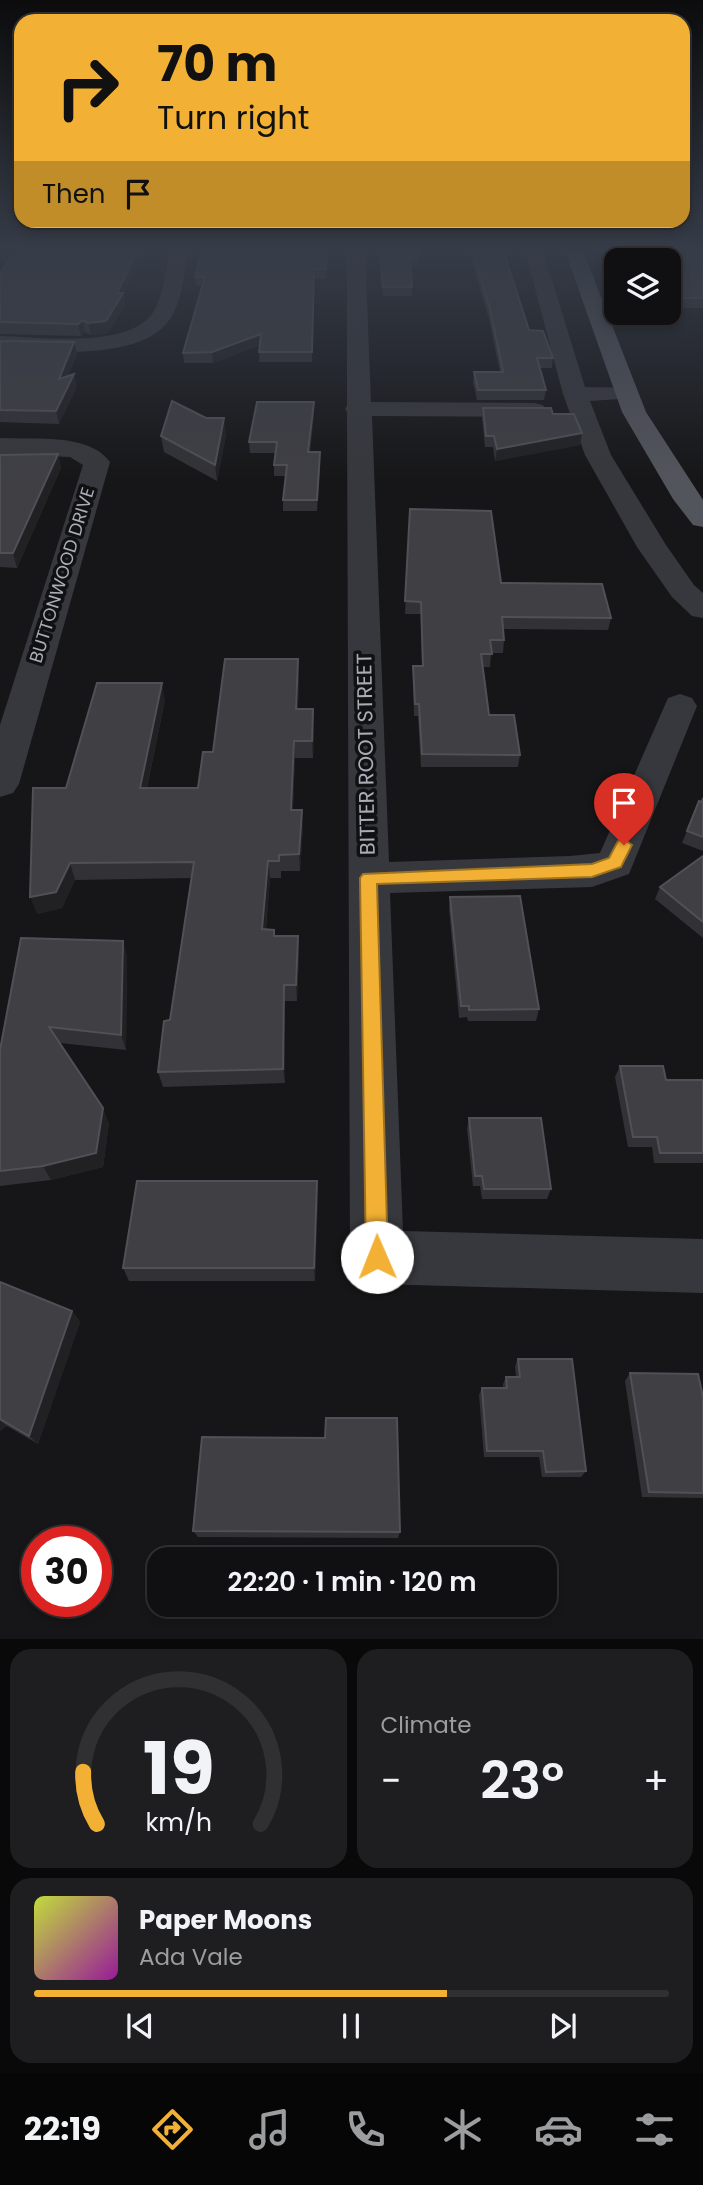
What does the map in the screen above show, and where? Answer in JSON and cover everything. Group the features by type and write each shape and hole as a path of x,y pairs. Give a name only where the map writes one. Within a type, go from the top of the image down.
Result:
{"main road":[{"path":"602,327 634,412 683,493 703,519"}],"street":[{"path":"0,343 121,341 150,327"},
{"name":"BITTER ROOT STREET","path":"357,327 377,1257 703,1266"},
{"path":"556,327 578,402 598,455 624,503 683,591 703,609"},
{"path":"358,409 578,402 626,393"},
{"name":"BUTTONWOOD DRIVE","path":"0,446 76,450 97,462 0,784"},
{"path":"369,878 592,871 615,863 680,706"}],"building":[{"path":"190,327 313,327 312,352 259,352 261,334 212,352 183,353"},
{"path":"494,327 528,327 529,330 543,331 553,358 537,358 546,390 478,390 474,372 503,372"},
{"path":"0,341 74,342 59,379 74,374 56,411 0,410"},
{"path":"172,401 206,418 224,418 215,465 161,436"},
{"path":"257,402 314,402 308,452 320,452 317,500 283,500 287,465 274,465 277,442 249,442"},
{"path":"483,408 551,408 553,414 574,414 582,433 497,449 494,436 486,436"},
{"path":"58,454 13,553 0,553 0,455"},
{"path":"410,509 491,511 501,583 602,584 611,618 502,617 504,640 490,640 492,654 481,654 489,715 514,715 520,755 422,754 419,704 415,704 413,666 423,666 421,602 405,601"},
{"path":"225,659 298,659 296,709 313,709 312,741 294,741 291,810 302,810 299,854 279,855 279,861 268,861 262,929 274,930 274,936 298,936 296,985 284,985 283,1069 158,1072 164,1021 170,1020 194,862 70,863 56,892 30,897 33,788 66,788 97,683 162,683 140,788 198,788 203,752 213,752"},
{"path":"703,798 703,837 687,831 699,801 702,802"},
{"path":"703,856 703,922 660,887"},
{"path":"520,896 539,1009 469,1010 469,1006 461,1006 450,897"},
{"path":"21,938 123,941 121,1035 49,1027 103,1108 96,1153 43,1166 0,1171 0,1050"},
{"path":"620,1066 663,1066 666,1080 703,1080 703,1153 660,1153 657,1137 633,1137"},
{"path":"469,1118 541,1118 551,1189 484,1189 482,1176 475,1176"},
{"path":"137,1181 317,1181 314,1268 123,1268"},
{"path":"0,1282 72,1311 29,1436 0,1419"},
{"path":"518,1359 572,1359 586,1471 546,1472 543,1451 487,1451 482,1388 507,1388 506,1377 520,1377"},
{"path":"630,1373 698,1374 703,1397 703,1493 649,1492"},
{"path":"326,1418 397,1418 400,1532 193,1531 202,1437 325,1438"}],"route":[{"path":"377,1257 369,878 592,871 615,863 624,845"}]}
